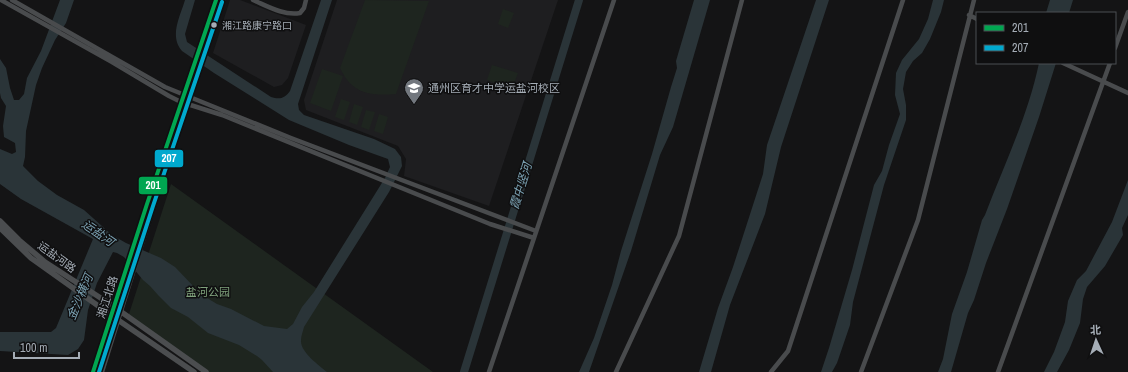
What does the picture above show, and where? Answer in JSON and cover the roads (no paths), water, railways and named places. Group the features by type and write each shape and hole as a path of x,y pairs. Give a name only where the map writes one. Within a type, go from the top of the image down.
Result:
{"main road":[{"name":"运盐河路","path":"0,221 19,240 45,262 113,306 206,372"},
{"name":"运盐河路","path":"0,228 31,258 194,372"}],"street":[{"path":"1,0 66,33 165,87 290,138 536,231"},
{"path":"12,0 47,23"},
{"name":"湘江北路","path":"93,372 113,306 216,0"},
{"name":"湘江北路","path":"102,372 200,66 223,0"},
{"path":"253,0 293,14 300,13 304,8 306,0"},
{"path":"489,372 614,0"},
{"path":"616,372 679,236 742,0"},
{"path":"771,372 788,351 903,0"},
{"path":"861,372 918,220 969,14 974,0"},
{"path":"1116,45 1128,12"},
{"path":"969,14 976,19"},
{"path":"66,33 181,102 256,128 490,224 534,238"},
{"path":"1065,64 1128,93"},
{"path":"998,372 1110,64"}],"water":[{"path":"60,0 74,0 66,23 55,40 36,85 26,131 25,157 23,166 38,181 57,195 84,210 112,235 126,243 161,258 175,267 197,290 207,298 264,326 287,329 293,324 302,307 314,292 385,178 390,167 388,159 349,145 289,120 182,51 176,39 176,33 178,20 185,0 195,0 185,34 187,42 271,97 280,98 284,97 290,91 321,0 332,0 298,104 299,110 304,115 374,139 395,149 401,157 402,166 389,192 304,327 301,340 304,349 311,358 327,372 273,372 257,356 239,345 208,333 188,317 171,308 143,280 124,257 113,252 97,283 88,310 84,340 78,349 68,355 0,351 0,332 51,332 56,328 93,239 21,199 0,184 0,149 12,154 16,152 15,143 4,137 3,126 6,106 0,93 0,59 6,68 14,100 19,100 24,94 27,78 41,51"},
{"path":"694,0 710,0 673,127 660,155 631,251 589,372 579,372 594,338 612,285 677,68 676,61"},
{"path":"816,0 829,0 781,147 765,214 730,305 711,372 699,372 718,308 763,174 767,145"},
{"path":"933,0 944,0 941,12 930,39 922,53 913,61 906,72 903,89 906,105 906,120 884,185 853,302 850,325 837,363 832,372 821,372 852,270 874,185 882,171 900,114 895,95 896,73 902,60 919,39 928,19"},
{"path":"1050,0 1073,0 1069,12 1046,12"},
{"path":"1039,64 1056,64 1007,209 968,313 951,372 938,372 943,359 952,314 967,272 982,220 1015,140 1029,102"},
{"path":"1128,180 1128,215 1122,228 1123,235 1105,266 1087,287 1083,299 1080,323 1069,350 1057,372 1044,372 1054,352 1065,322 1068,301 1077,280 1086,271 1112,222"}],"waterway":[{"name":"霞中竖河","path":"464,372 579,0"}],"place":[{"name":"湘江路康宁路口","path":"214,25"},
{"name":"通州区育才中学运盐河校区","path":"414,105"}],"water label":[{"name":"运盐河","path":"98,233"},
{"name":"金沙横河","path":"80,297"}],"park label":[{"name":"盐河公园","path":"208,292"}]}
